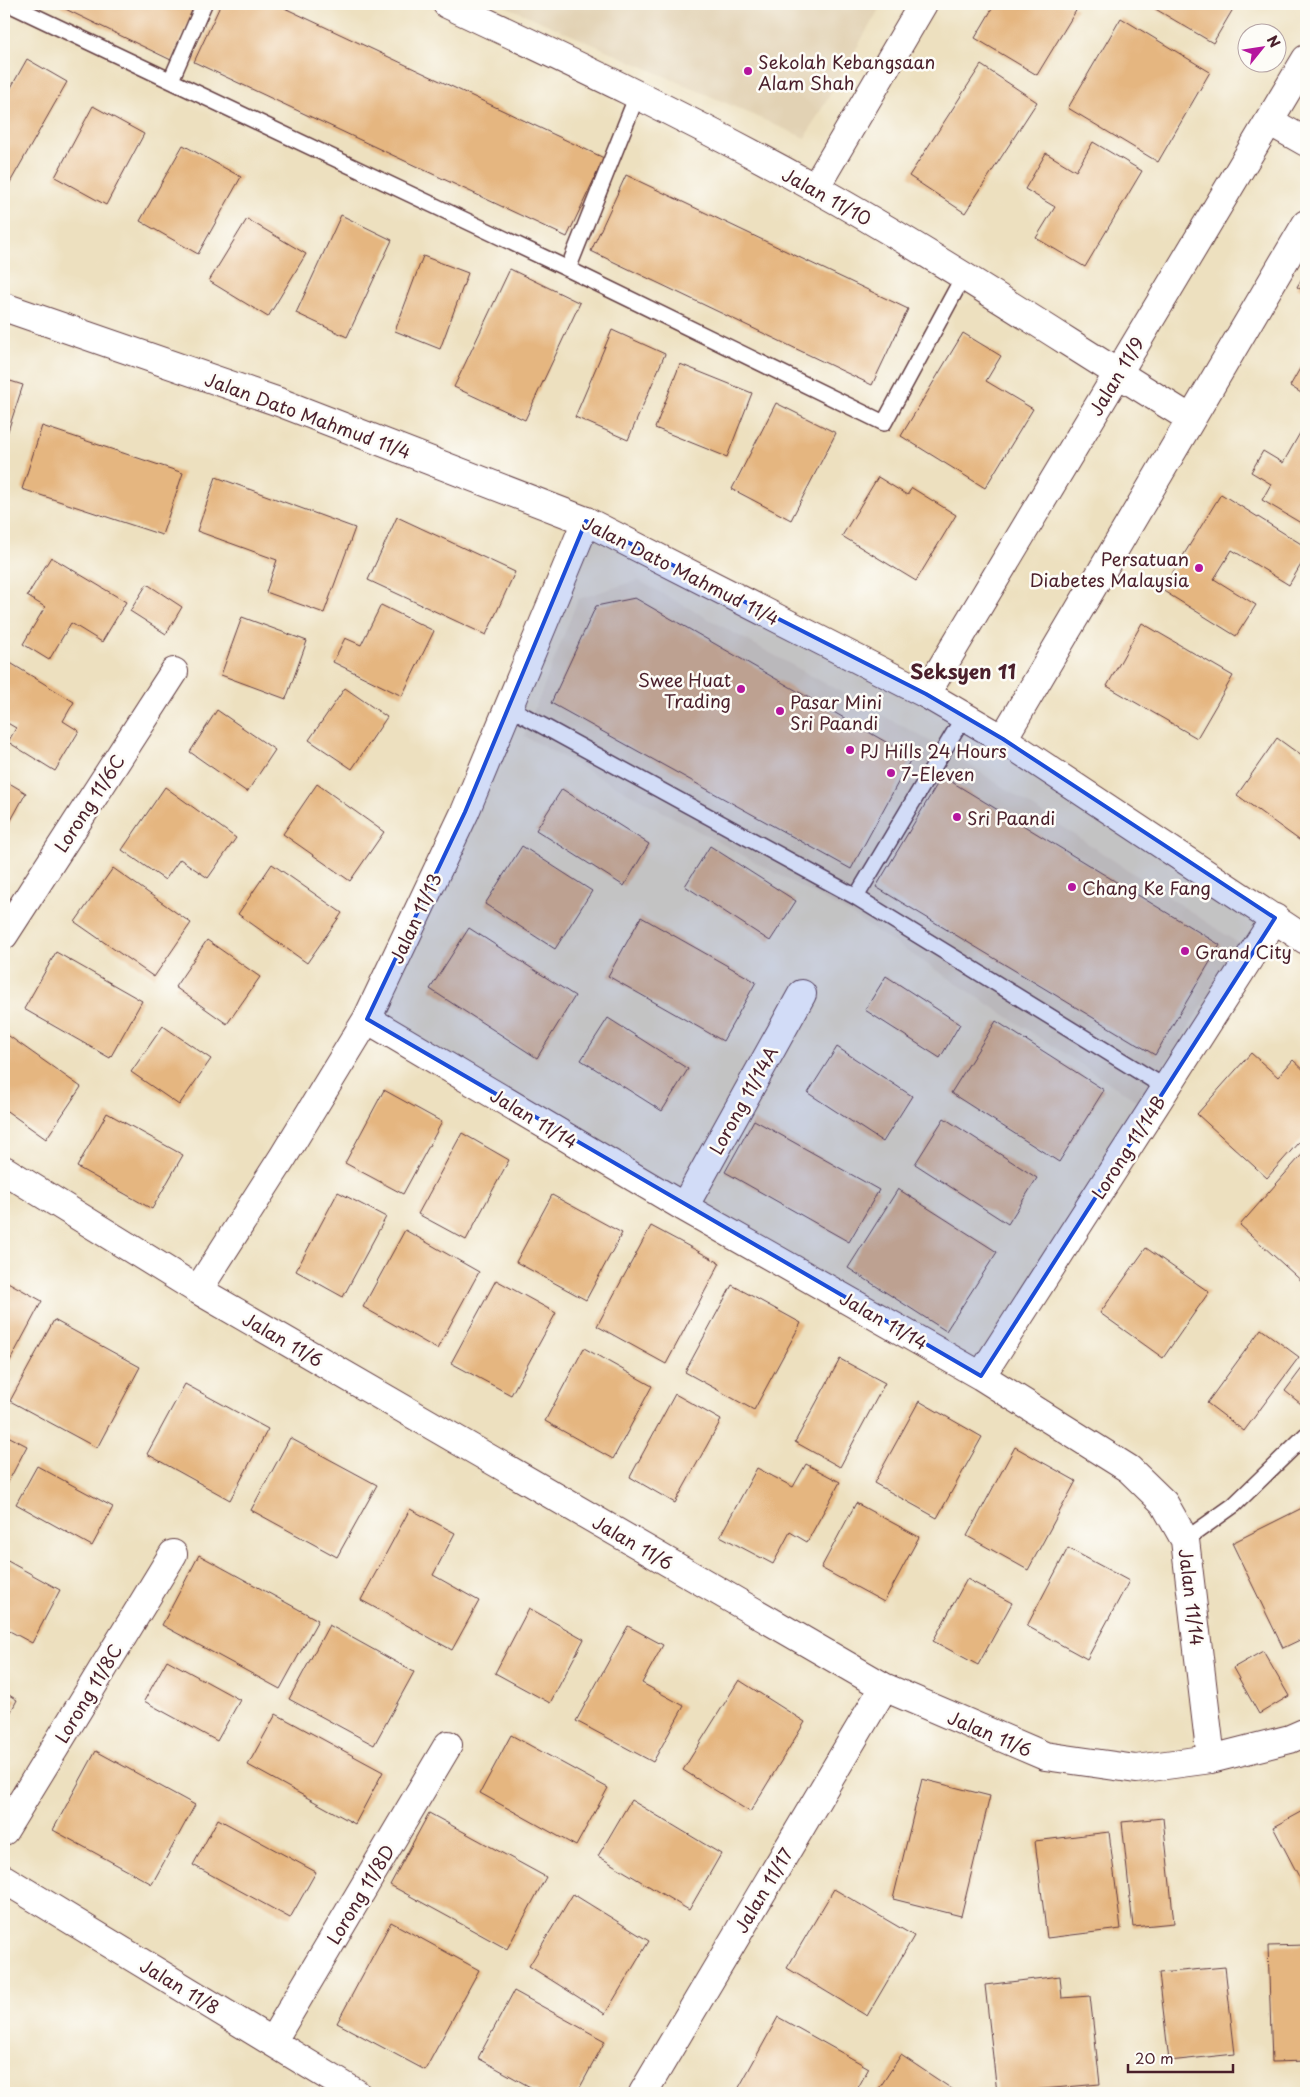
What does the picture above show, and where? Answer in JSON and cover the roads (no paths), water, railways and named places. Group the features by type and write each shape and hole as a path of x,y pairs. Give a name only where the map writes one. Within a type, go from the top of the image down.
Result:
{"street":[{"name":"Jalan 11/10","path":"447,4 638,93 815,188 964,275 1191,419"},
{"path":"815,188 923,4"},
{"name":"Jalan 11/9","path":"926,694 1306,59"},
{"path":"1269,121 1306,142"},
{"path":"1003,739 1306,224"},
{"name":"Jalan Dato Mahmud 11/4","path":"4,307 279,402 586,521 926,694 964,716 1003,739 1306,940"},
{"name":"Jalan 11/13","path":"198,1290 368,1019 465,812 510,708 586,521"},
{"name":"Lorong 11/6C","path":"4,935 174,672"},
{"name":"Lorong 11/14B","path":"982,1376 1275,918"},
{"name":"Lorong 11/14A","path":"684,1207 802,994"},
{"name":"Jalan 11/14","path":"368,1019 684,1207 982,1376 1129,1469 1164,1503 1185,1540 1212,1759"},
{"name":"Jalan 11/6","path":"4,1170 198,1290 884,1687 1045,1756 1136,1768 1212,1759 1290,1739 1306,1732"},
{"name":"Lorong 11/8C","path":"4,1831 173,1554"},
{"name":"Jalan 11/17","path":"643,2093 884,1687"},
{"name":"Lorong 11/8D","path":"272,2042 448,1745"},
{"name":"Jalan 11/8","path":"4,1879 356,2093"}],"lane":[{"path":"9,4 568,270 884,423 964,275"},
{"path":"171,80 204,4"},
{"path":"568,270 638,93"},
{"path":"510,708 856,897 1166,1088"},
{"path":"856,897 964,716"},
{"path":"1185,1540 1234,1505 1306,1435"}],"place":[{"name":"Sekolah Kebangsaan Alam Shah","path":"748,71"},
{"name":"Persatuan Diabetes Malaysia","path":"1199,568"},
{"name":"Swee Huat Trading","path":"741,689"},
{"name":"Pasar Mini Sri Paandi","path":"780,711"},
{"name":"PJ Hills 24 Hours","path":"850,750"},
{"name":"7-Eleven","path":"891,773"},
{"name":"Sri Paandi","path":"957,817"},
{"name":"Chang Ke Fang","path":"1072,887"},
{"name":"Grand City","path":"1185,951"}],"district":[{"name":"Seksyen 11","path":"963,671"}]}
